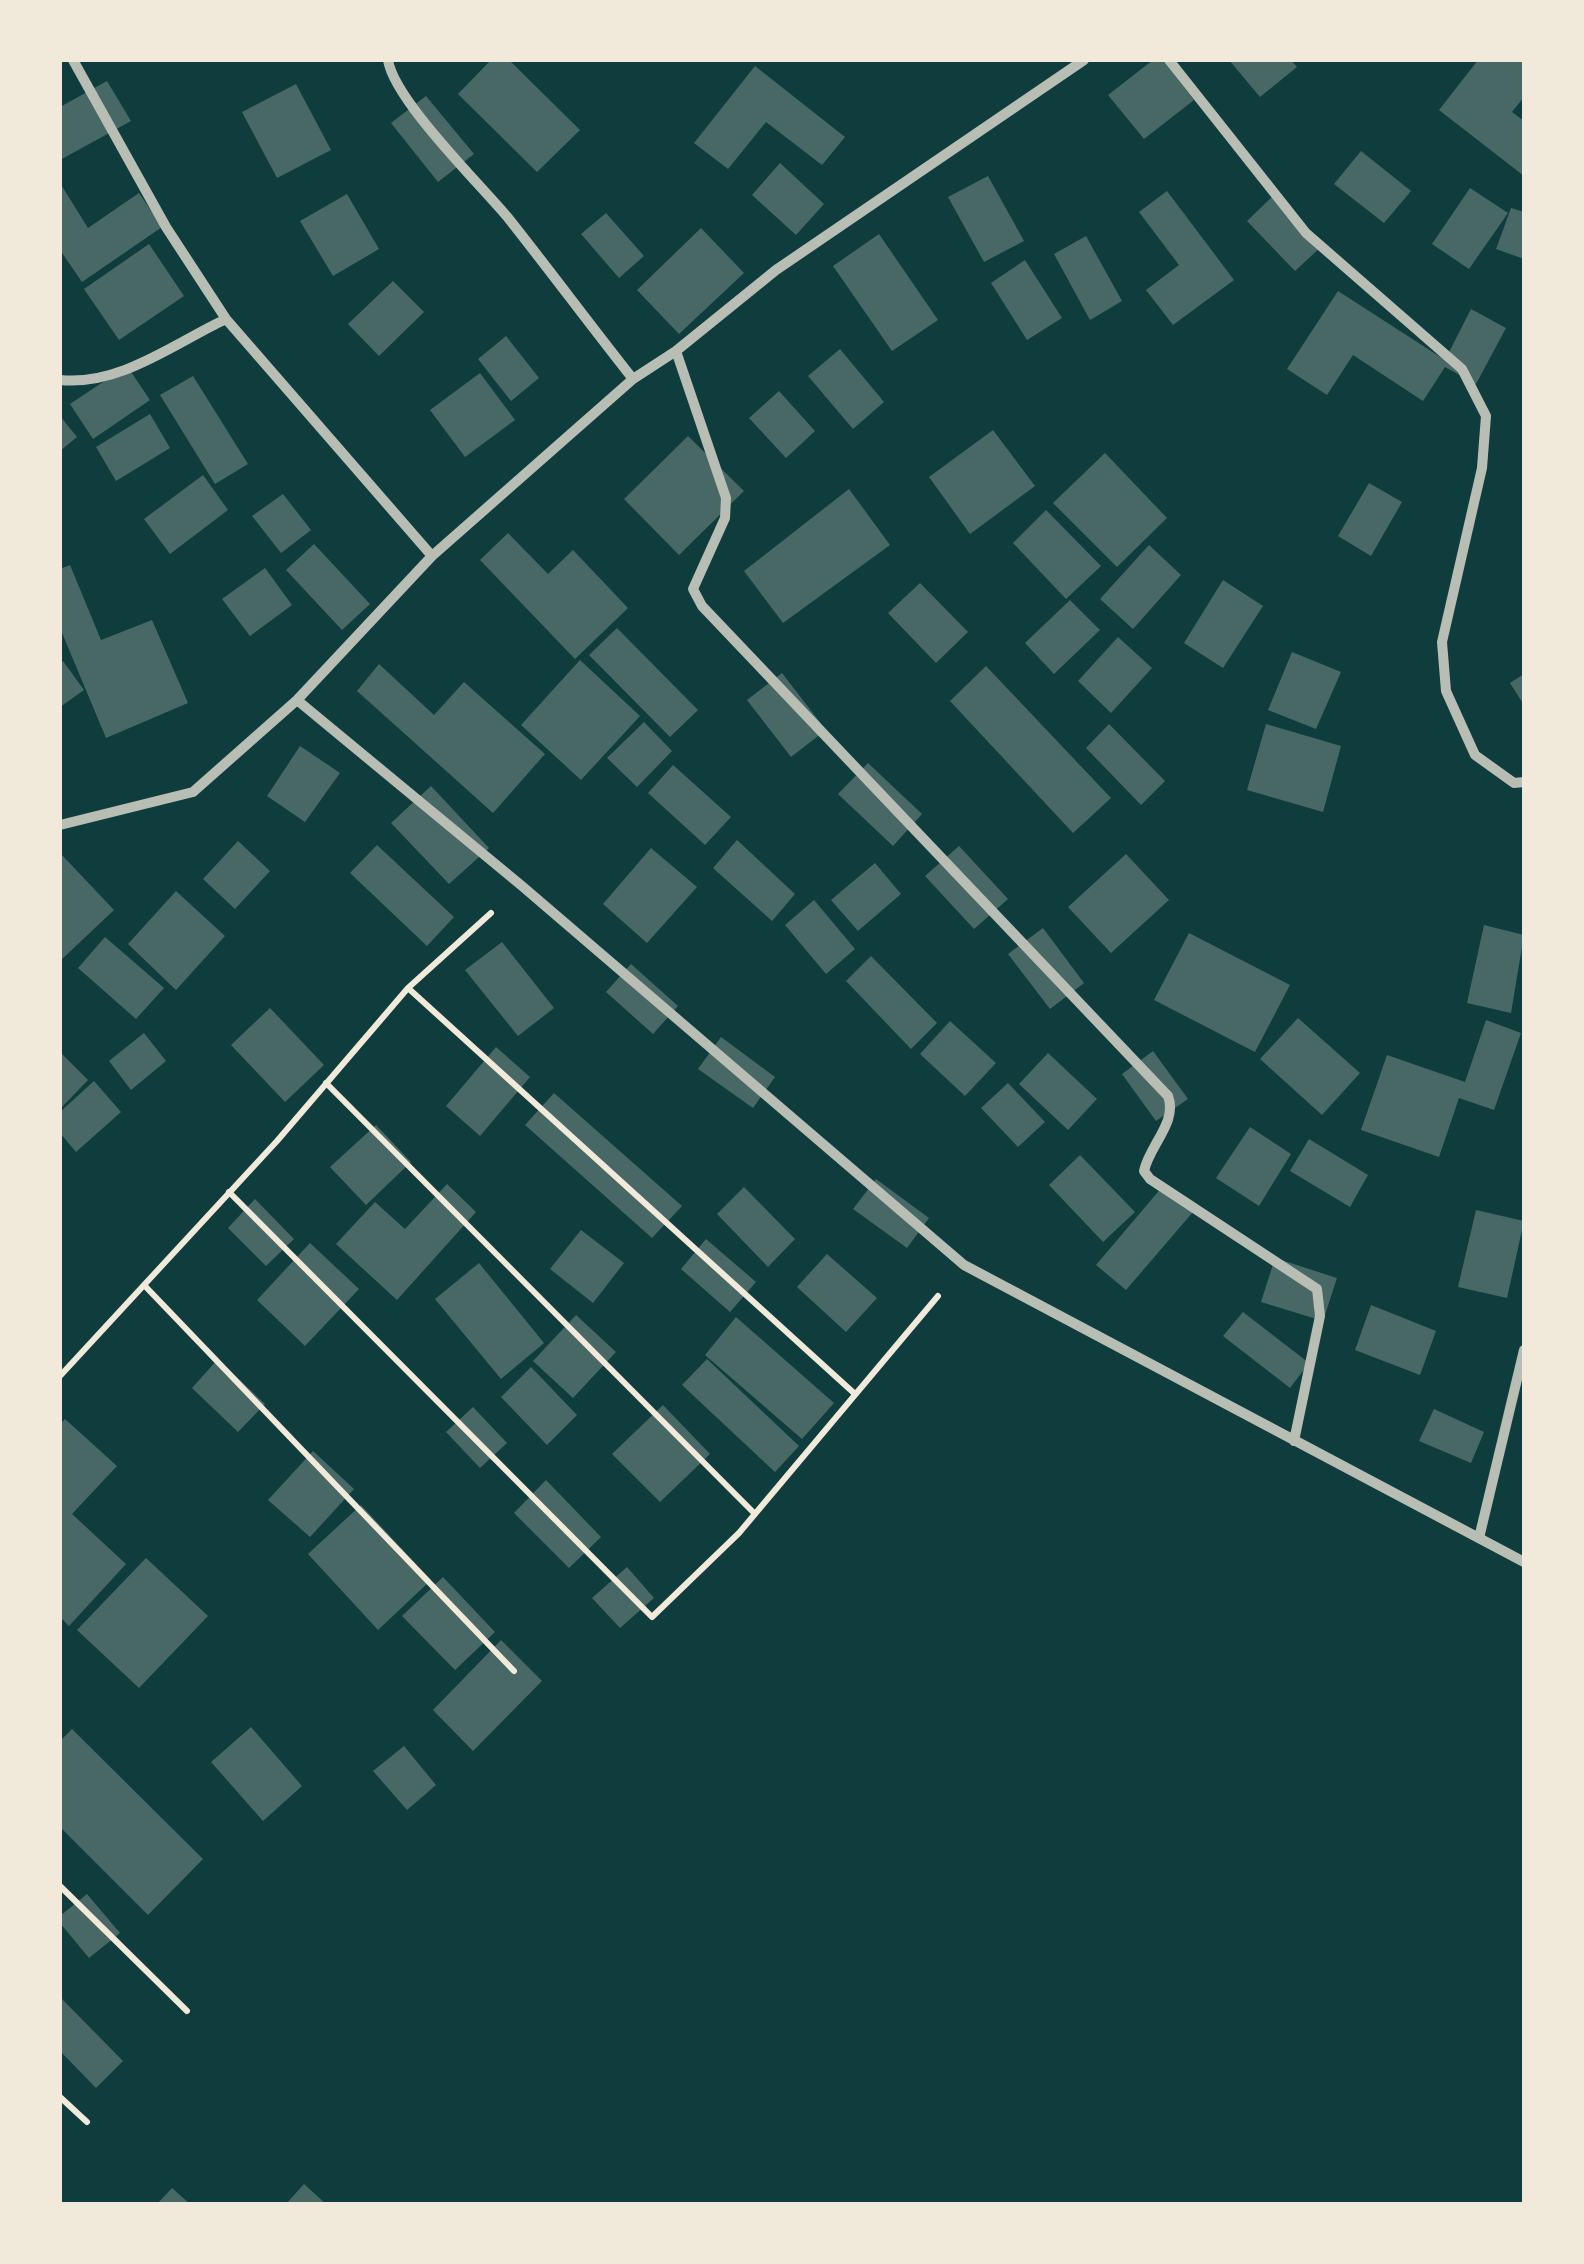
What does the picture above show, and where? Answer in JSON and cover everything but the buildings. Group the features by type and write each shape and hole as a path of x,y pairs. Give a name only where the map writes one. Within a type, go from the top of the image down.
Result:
{"street":[{"path":"74,60 166,227 226,319 432,556"},
{"path":"388,60 390,74 407,99 510,220 633,379"},
{"path":"60,825 193,792 297,700 432,556 633,379 676,350 776,270 1084,60"},
{"path":"1170,60 1306,232 1462,369 1486,416 1482,468 1442,642 1446,692 1475,755 1514,783 1524,782"},
{"path":"60,380 89,383 117,375 226,319"},
{"path":"676,350 726,498 725,518 693,590 702,606 1168,1096 1172,1114 1146,1159 1144,1172 1150,1179 1322,1296 1294,1441"},
{"path":"297,700 522,886 964,1265 1524,1562"},
{"path":"1479,1538 1524,1350"}],"path":[{"path":"60,1376 408,988 522,886"},
{"path":"408,988 855,1394"},
{"path":"326,1083 755,1514"},
{"path":"229,1192 652,1617 755,1514 964,1265"},
{"path":"144,1284 514,1671"},
{"path":"60,1886 187,2011"},
{"path":"60,2097 88,2122"}]}
